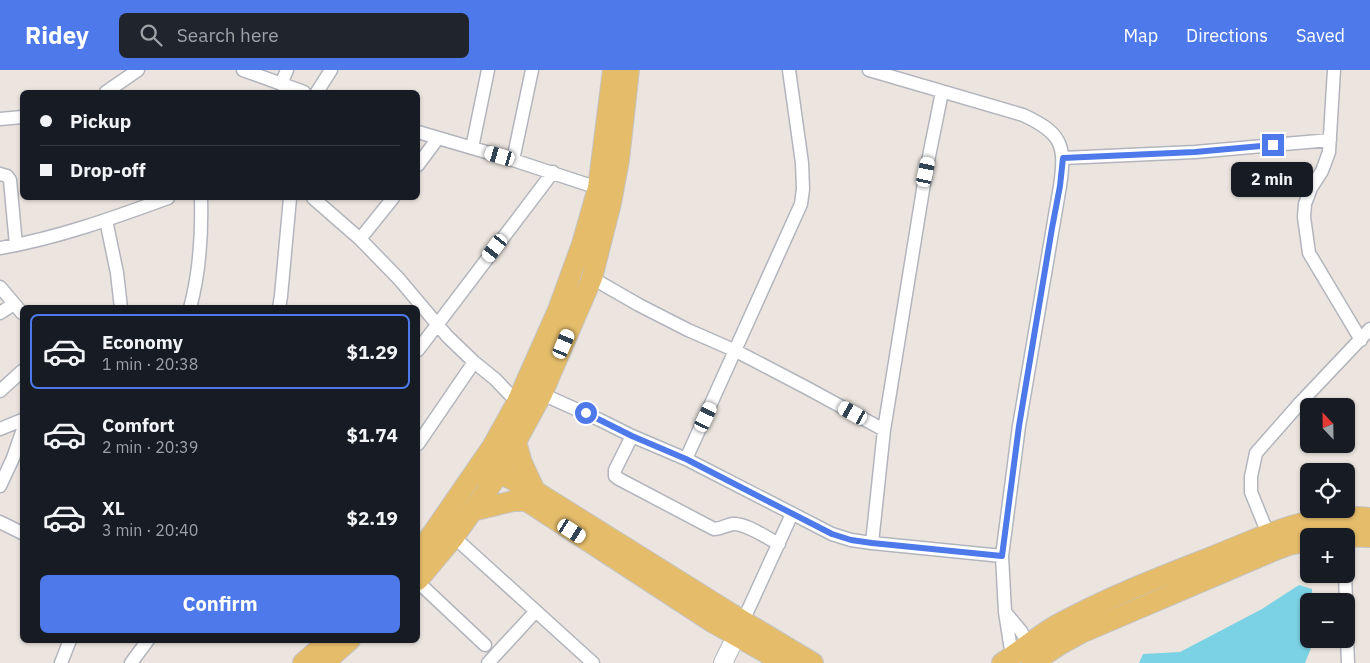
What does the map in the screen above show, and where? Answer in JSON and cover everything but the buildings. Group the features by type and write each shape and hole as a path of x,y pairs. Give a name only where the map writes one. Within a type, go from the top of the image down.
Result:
{"main road":[{"path":"421,545 492,447 517,402 558,310 582,244 598,188 613,70"},
{"path":"420,579 454,537 498,475 542,394 592,278 611,202 619,160 629,70"},
{"path":"516,442 530,496"},
{"path":"492,447 498,475"},
{"path":"470,479 498,475 511,478 530,496 740,629 784,663"},
{"path":"472,511 530,496"},
{"path":"1032,656 1042,635 1061,623 1122,594 1288,527 1339,517 1369,516"},
{"path":"1355,536 1370,537"},
{"path":"1010,661 1032,656 1061,644 1081,632 1274,551 1300,543"},
{"path":"740,629 813,663"},
{"path":"303,663 326,643"},
{"path":"324,663 347,643"}],"street":[{"path":"109,90 138,70"},
{"path":"245,70 298,90"},
{"path":"281,84 288,70"},
{"path":"318,90 331,70"},
{"path":"472,148 488,70"},
{"path":"513,160 532,70"},
{"path":"686,459 801,204 803,189 802,163 790,70"},
{"path":"868,70 1023,115 1046,126 1060,144 1063,158 1060,186 1019,426 1002,556 1010,661"},
{"path":"1334,70 1329,152 1304,204 1304,217 1309,253 1361,340"},
{"path":"872,543 884,430 926,172 942,92"},
{"path":"0,119 20,117"},
{"path":"420,133 553,172 598,188"},
{"path":"420,162 438,138"},
{"path":"1063,158 1195,152 1330,140"},
{"path":"420,347 553,172"},
{"path":"0,174 7,176 10,180 16,245"},
{"path":"0,248 49,238 162,200"},
{"path":"191,305 199,267 202,231 201,200"},
{"path":"280,305 290,200"},
{"path":"315,200 360,240 399,280 436,324 517,402"},
{"path":"360,240 391,200"},
{"path":"106,220 117,273 121,305"},
{"path":"592,278 639,305 688,330 736,351 884,430"},
{"path":"0,287 18,308 0,313"},
{"path":"1268,534 1251,492 1251,477 1256,453 1300,403 1370,330"},
{"path":"420,439 474,362"},
{"path":"0,390 20,373"},
{"path":"542,394 686,459 832,534 851,540 872,543 1002,556"},
{"path":"0,429 20,421"},
{"path":"632,436 616,470 616,476 619,479 714,529 740,524 778,544"},
{"path":"0,486 18,460 20,446"},
{"path":"723,663 792,514"},
{"path":"0,522 20,532"},
{"path":"454,537 593,663"},
{"path":"420,583 485,645"},
{"path":"488,663 536,611"},
{"path":"1005,612 1022,631 1032,656"},
{"path":"61,663 69,643"},
{"path":"131,663 146,643"},
{"path":"1347,648 1348,663"}],"water":[{"path":"1299,585 1312,589 1312,593 1300,593 1300,648 1311,648 1305,663 1139,663 1143,654 1180,652 1262,609"}],"route":[{"path":"586,413 632,436 686,459 832,534 851,540 872,543 1002,556 1019,426 1060,186 1063,158 1195,152 1273,145"}]}
